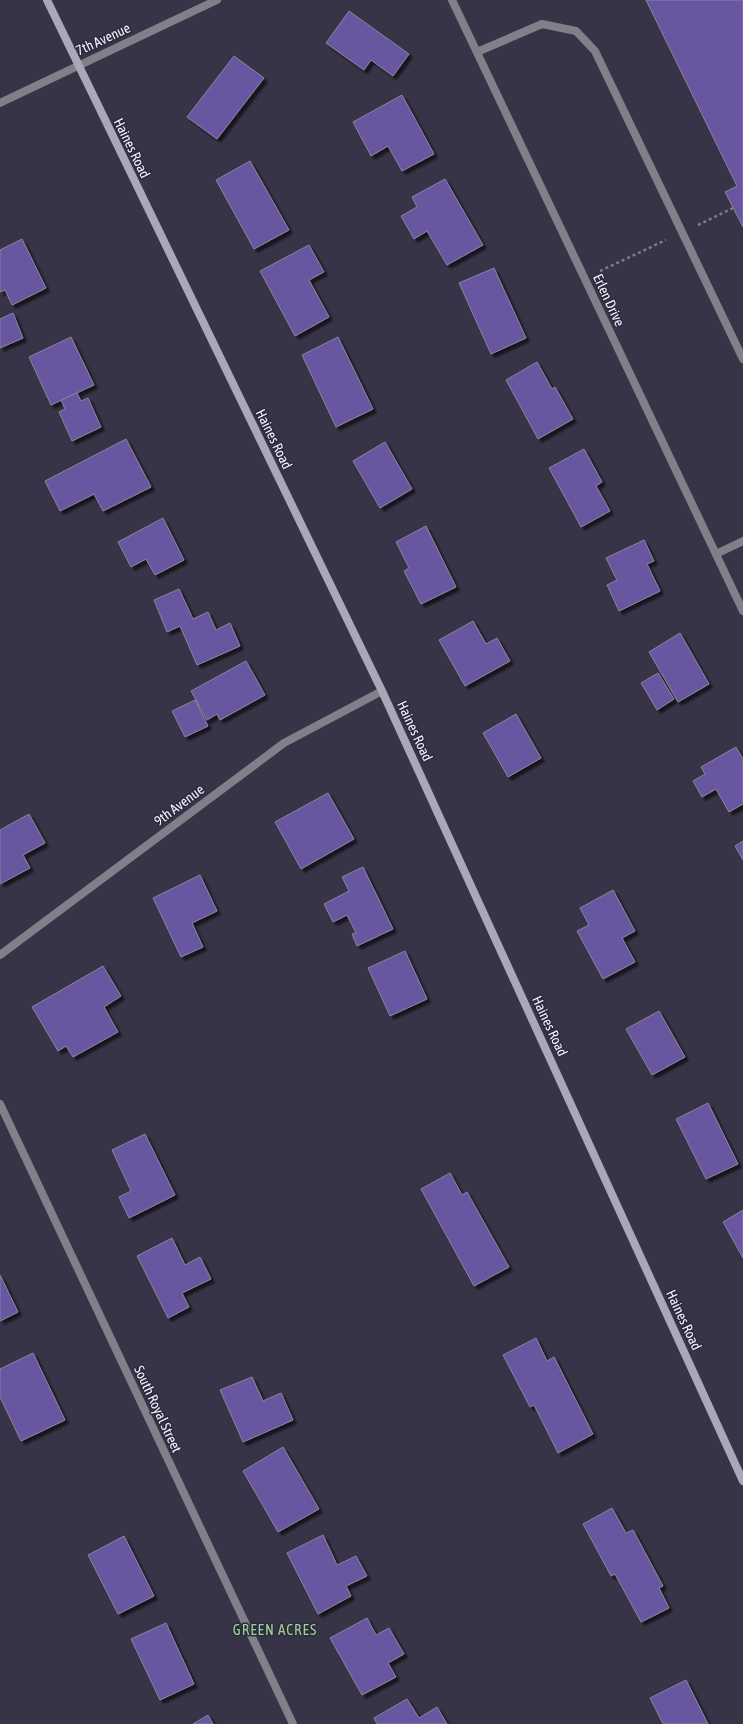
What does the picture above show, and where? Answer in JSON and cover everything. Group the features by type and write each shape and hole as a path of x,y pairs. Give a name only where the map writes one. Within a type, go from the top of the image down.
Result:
{"main road":[{"name":"Haines Road","path":"47,0 382,691 743,1481"}],"street":[{"name":"7th Avenue","path":"0,103 217,0"},
{"name":"Erlen Drive","path":"452,0 743,611"},
{"path":"477,52 542,24 576,31 595,51 743,360"},
{"path":"716,554 743,541"},
{"name":"9th Avenue","path":"0,955 284,743 382,691"},
{"name":"South Royal Street","path":"0,1104 293,1724"}],"path":[{"path":"585,278 733,208"}],"building":[{"path":"646,0 743,0 743,227 725,192 737,186"},
{"path":"349,11 409,54 393,76 371,60 364,70 326,43"},
{"path":"234,56 264,78 217,139 187,117"},
{"path":"402,95 434,154 402,171 388,146 371,156 353,122"},
{"path":"250,161 289,230 254,249 216,180"},
{"path":"445,179 483,245 447,265 427,231 414,239 401,216 417,207 412,197"},
{"path":"22,239 46,288 12,305 5,290 0,292 0,250"},
{"path":"309,245 324,272 309,280 329,317 295,336 260,271"},
{"path":"494,268 526,338 491,354 459,283"},
{"path":"13,313 23,338 0,348 0,319"},
{"path":"71,337 94,385 51,405 29,357"},
{"path":"338,337 373,409 336,427 302,355"},
{"path":"537,362 552,389 555,387 573,419 538,439 506,380"},
{"path":"77,393 81,401 88,398 101,427 72,441 59,412 65,409 61,400"},
{"path":"126,439 151,487 103,511 94,494 60,511 45,481"},
{"path":"385,442 412,489 380,508 353,461"},
{"path":"584,449 602,482 596,486 610,511 581,527 549,468"},
{"path":"163,518 184,560 155,575 146,559 131,567 118,542"},
{"path":"426,526 456,587 421,604 404,571 409,568 396,542"},
{"path":"644,540 654,561 647,564 660,591 619,611 607,585 617,580 606,558"},
{"path":"179,589 193,619 208,612 216,630 230,623 240,646 197,665 180,626 167,632 154,600"},
{"path":"473,621 486,644 497,638 510,661 465,686 439,640"},
{"path":"680,633 709,684 678,702 649,652"},
{"path":"246,661 265,695 220,720 217,714 207,720 191,691"},
{"path":"658,673 674,699 657,710 641,683"},
{"path":"195,700 208,726 185,737 172,711"},
{"path":"516,714 541,758 508,777 483,733"},
{"path":"736,747 743,759 743,804 729,812 716,789 702,797 693,781 705,774 701,767"},
{"path":"328,793 354,839 301,869 275,822"},
{"path":"29,814 45,843 23,855 30,868 0,884 0,830"},
{"path":"743,841 743,860 735,846"},
{"path":"363,867 393,929 357,946 352,934 356,933 347,915 333,922 324,904 349,891 342,877"},
{"path":"200,875 217,911 192,923 203,947 181,957 153,898"},
{"path":"613,890 635,931 622,938 635,962 603,979 577,931 589,925 580,908"},
{"path":"405,951 427,999 390,1016 368,968"},
{"path":"103,966 121,996 104,1007 118,1032 73,1057 66,1046 58,1051 32,1007"},
{"path":"659,1011 685,1057 652,1075 626,1029"},
{"path":"708,1103 738,1164 706,1179 676,1119"},
{"path":"145,1134 175,1195 129,1218 119,1197 131,1191 112,1150"},
{"path":"450,1173 462,1195 467,1192 509,1267 474,1286 421,1189"},
{"path":"743,1210 743,1258 723,1222"},
{"path":"172,1238 185,1265 200,1257 211,1279 182,1293 189,1307 168,1318 137,1256"},
{"path":"0,1275 18,1312 0,1321"},
{"path":"536,1338 547,1361 554,1357 593,1434 558,1453 534,1405 530,1407 503,1355"},
{"path":"33,1353 65,1420 21,1441 0,1397 0,1369"},
{"path":"252,1377 263,1401 281,1393 293,1420 243,1442 220,1390"},
{"path":"283,1447 319,1509 278,1532 243,1471"},
{"path":"612,1508 626,1533 633,1530 663,1586 659,1588 669,1608 641,1622 615,1574 611,1576 583,1524"},
{"path":"323,1535 337,1565 356,1556 367,1576 346,1586 351,1596 318,1614 287,1553"},
{"path":"124,1536 154,1596 118,1614 88,1555"},
{"path":"367,1618 376,1635 389,1628 404,1654 388,1663 396,1677 362,1695 330,1638"},
{"path":"166,1623 194,1684 160,1700 131,1639"},
{"path":"686,1680 708,1724 663,1724 650,1698"},
{"path":"407,1699 419,1718 437,1707 447,1724 377,1724 374,1718"},
{"path":"208,1715 213,1724 193,1724"}],"district":[{"name":"GREEN ACRES","path":"275,1629"}]}
